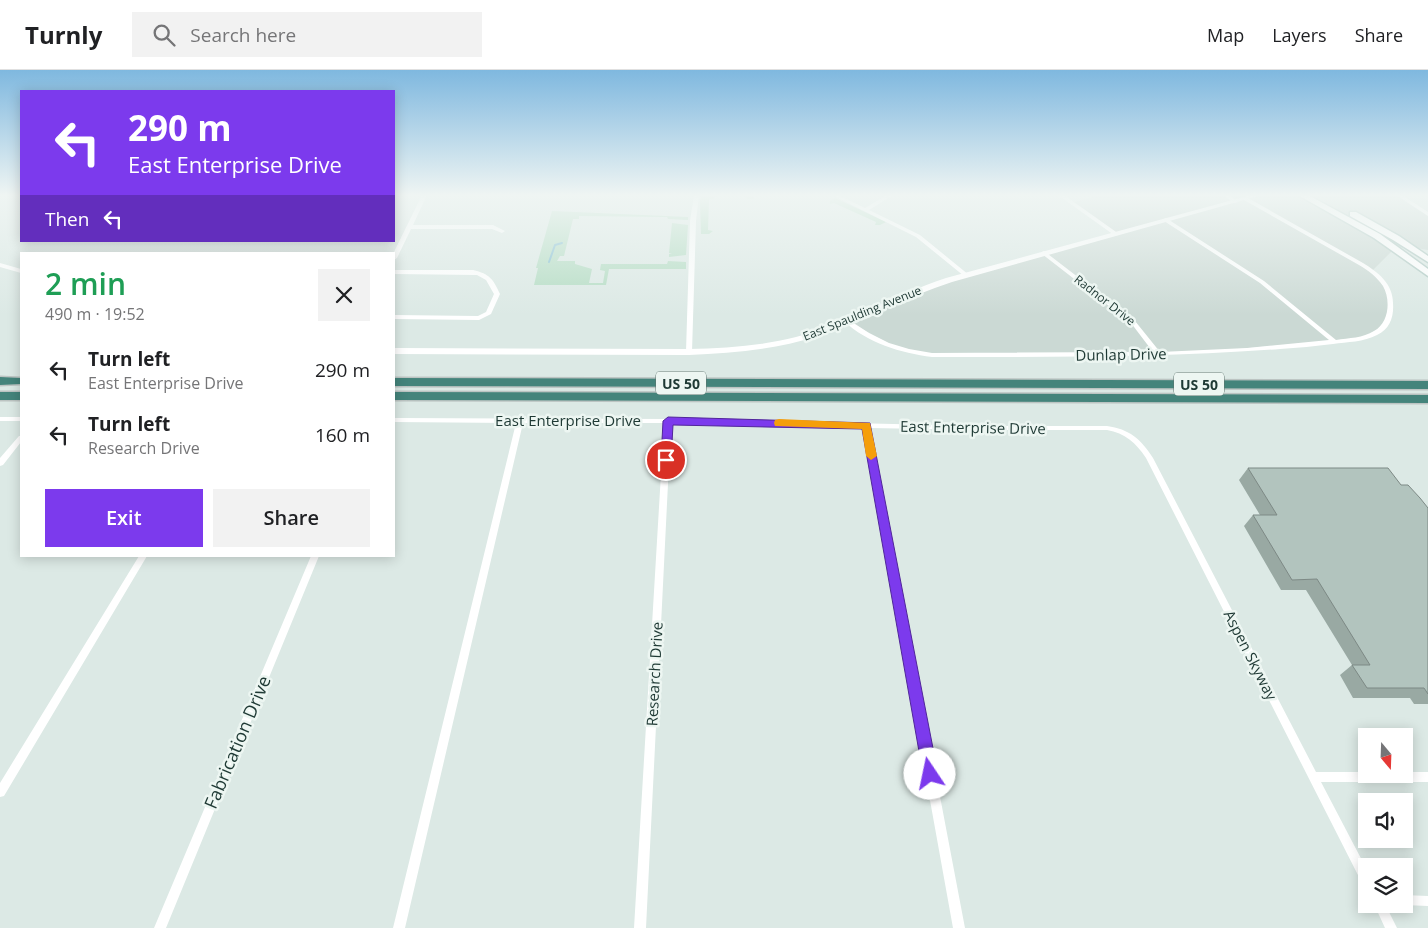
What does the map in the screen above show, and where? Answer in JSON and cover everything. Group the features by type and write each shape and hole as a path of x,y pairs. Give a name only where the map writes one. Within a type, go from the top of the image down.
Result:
{"highway":[{"path":"0,381 20,381"},
{"name":"US 50","path":"395,382 1428,384"},
{"path":"0,396 20,396"},
{"name":"US 50","path":"395,396 1428,399"}],"main road":[{"path":"1375,235 1428,273"},
{"path":"1390,235 1428,260"}],"street":[{"path":"395,256 405,235"},
{"path":"689,352 693,235"},
{"path":"916,235 966,275"},
{"name":"East Spaulding Avenue","path":"395,351 689,352 738,350 773,345 807,337 847,322 923,288 1112,235"},
{"path":"1189,235 1271,289 1334,342"},
{"name":"Dunlap Drive","path":"847,322 861,332 888,346 916,353 1158,354 1334,342 1374,334 1384,328 1390,314 1388,291 1376,275 1308,235"},
{"name":"Radnor Drive","path":"1044,253 1133,322 1158,354"},
{"path":"0,265 20,272"},
{"path":"395,272 473,272 485,274 497,294 489,313 479,318 395,317"},
{"path":"0,419 20,419"},
{"name":"East Enterprise Drive","path":"395,420 668,421 1107,428 1117,429 1130,435"},
{"path":"399,928 520,420"},
{"name":"Research Drive","path":"640,928 668,421"},
{"path":"866,425 959,928"},
{"name":"Aspen Skyway","path":"1130,435 1136,439 1148,458 1358,863"},
{"path":"0,463 20,439"},
{"path":"0,792 142,557"},
{"name":"Fabrication Drive","path":"160,928 315,557"},
{"path":"1314,777 1428,777"},
{"path":"1413,900 1428,901"},
{"path":"1384,913 1391,928"}],"shaded area":[{"path":"1111,235 1428,235 1428,250 1410,247 1395,248 1372,271 1380,278 1390,300 1386,324 1363,338 1203,352 932,355 901,350 847,321 914,292"}],"green space":[{"path":"545,235 569,235 564,256 560,256 557,261 575,261 575,264 592,269 589,283 603,283 605,271 600,270 601,264 667,264 668,261 686,262 686,269 609,269 606,285 534,285 538,268 536,268"},
{"path":"671,235 687,235 686,255 669,257 669,254 672,253 669,253"}],"building":[{"path":"1248,468 1388,468 1401,485 1408,485 1428,508 1428,694 1424,688 1367,688 1352,665 1370,665 1317,579 1292,580 1253,515 1277,515"}],"waterway":[{"path":"549,262 555,245 562,243"}],"slow traffic":[{"path":"779,423 866,425 871,456"}],"route":[{"path":"666,460 668,421 866,425 930,774"}]}
